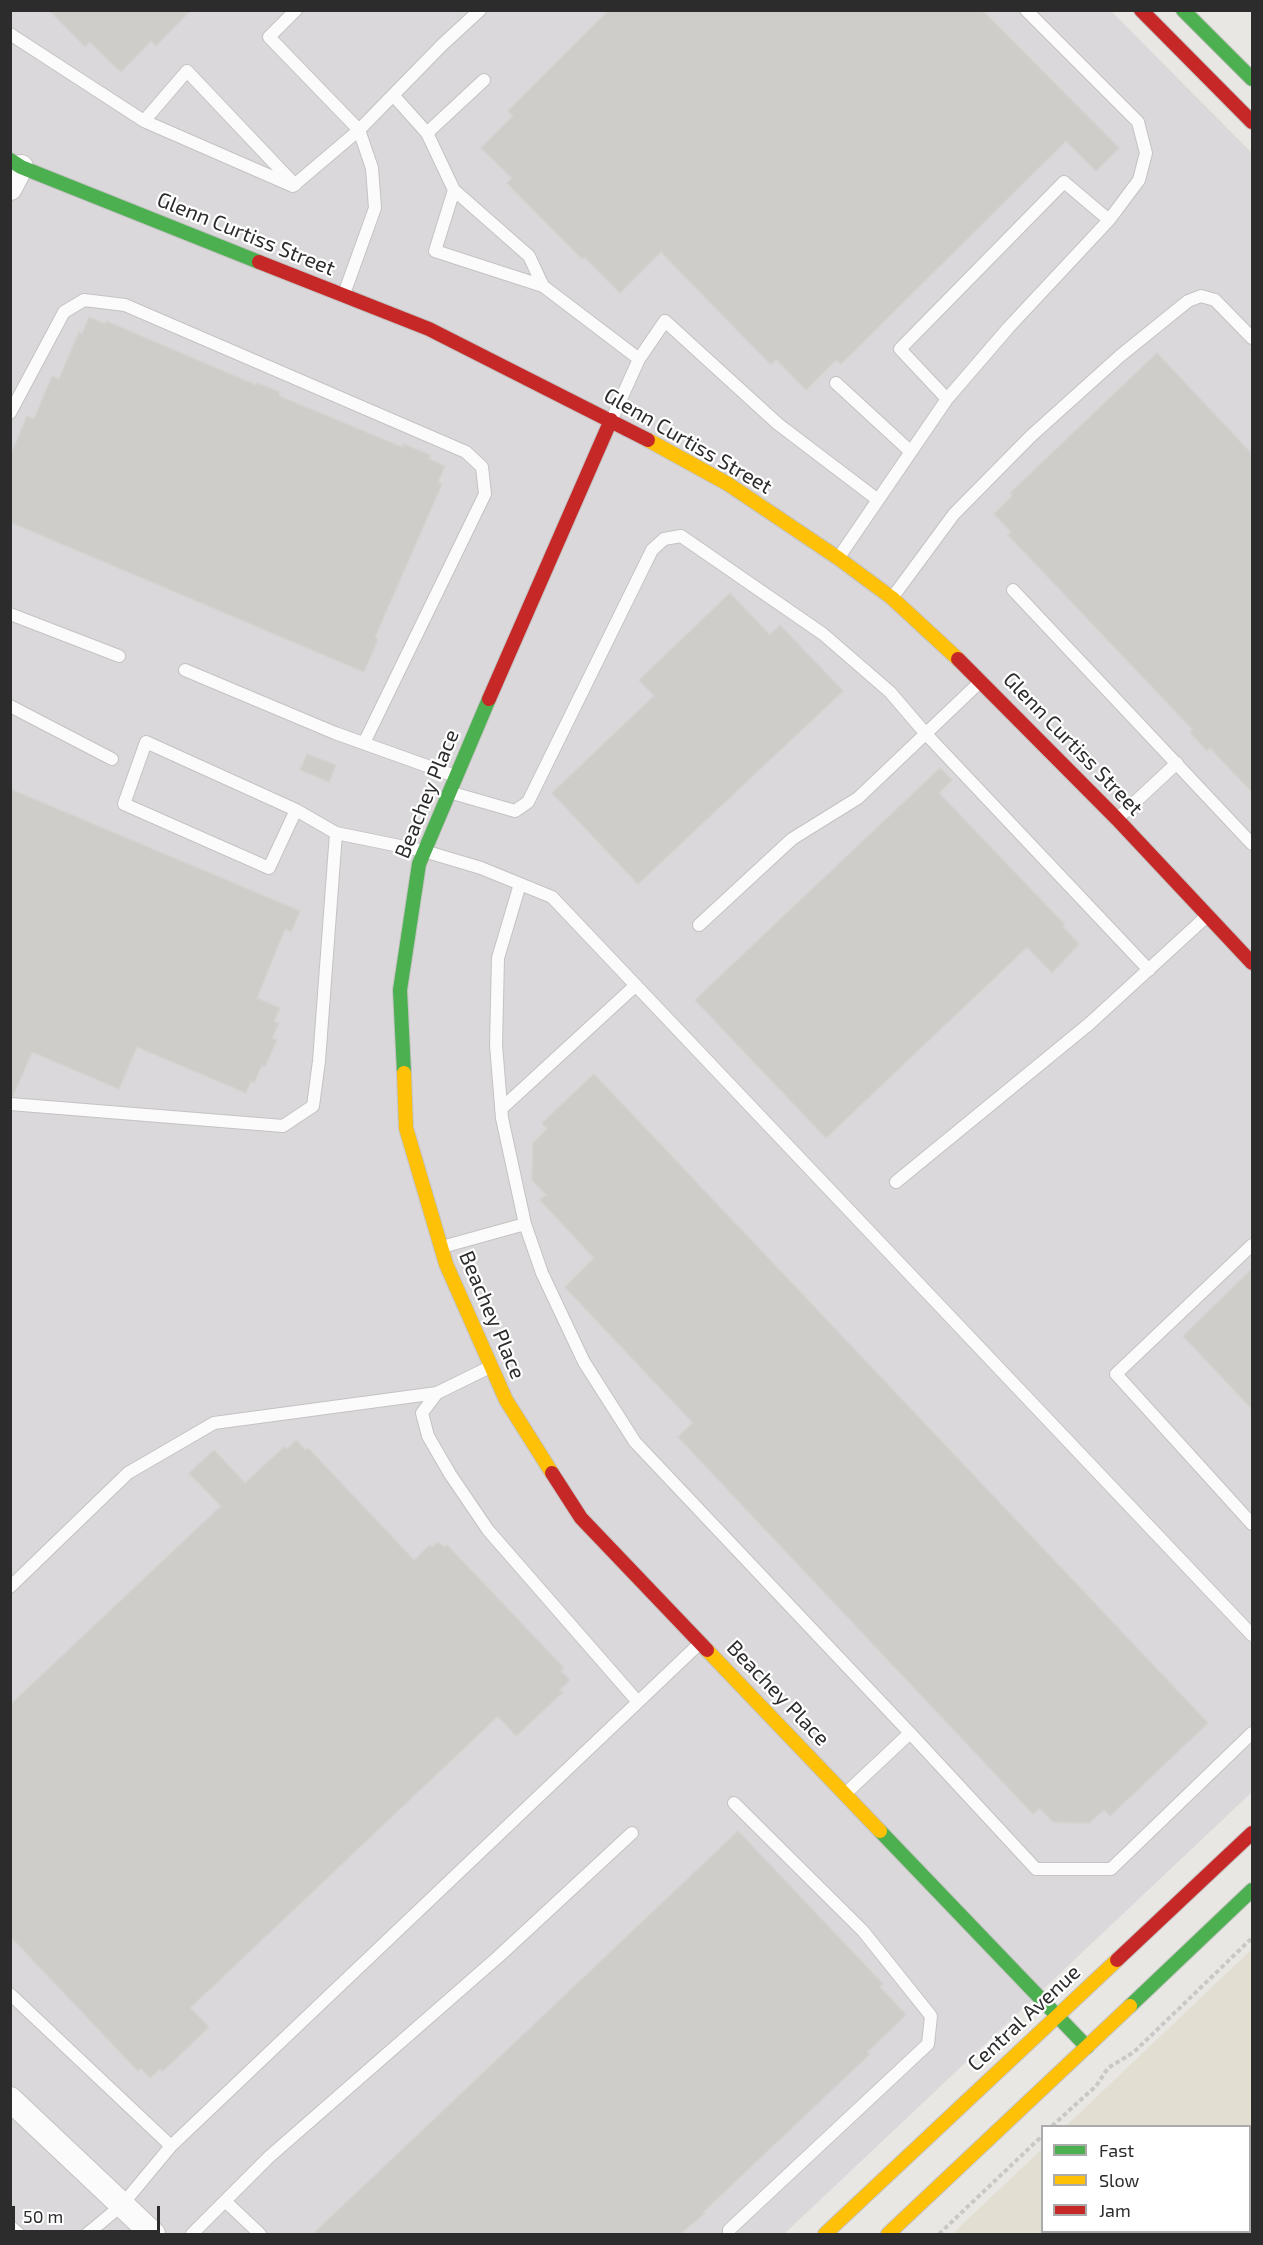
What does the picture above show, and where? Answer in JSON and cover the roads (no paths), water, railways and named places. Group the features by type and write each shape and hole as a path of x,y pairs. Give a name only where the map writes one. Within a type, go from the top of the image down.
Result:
{"street":[{"path":"1142,10 1252,122"},
{"path":"1183,10 1252,79"},
{"name":"Glenn Curtiss Street","path":"14,172 429,328 611,420 728,484 838,558 892,598 982,681 1117,819 1252,963"},
{"name":"Beachey Place","path":"611,420 448,792 419,864 400,990 405,1128 446,1264 506,1400 581,1518 1087,2047"},
{"name":"Central Avenue","path":"825,2235 1252,1833"},
{"path":"888,2235 1252,1890"},
{"path":"10,2099 153,2235"}],"lane":[{"path":"296,10 269,37 359,130 372,168 375,208 343,295"},
{"path":"10,34 144,122 293,186 359,130 442,45 480,10"},
{"path":"838,558 947,399 1009,327 1109,220 1139,180 1146,153 1138,122 1026,10"},
{"path":"144,122 187,70 295,185"},
{"path":"427,133 484,80"},
{"path":"393,95 427,133 454,190 529,256 543,286"},
{"path":"947,399 900,349 1064,182 1109,220"},
{"path":"454,190 435,251 543,286 639,359"},
{"path":"892,598 954,514 1016,452 1120,356 1188,301 1201,296 1215,300 1252,338"},
{"path":"10,413 64,312 84,300 125,305 466,452 482,467 485,495 364,743"},
{"path":"611,420 639,359 665,321 778,424 878,500"},
{"path":"836,383 911,452"},
{"path":"448,792 515,811 528,802 652,550 664,539 681,536 823,634 890,692 926,734 1149,970"},
{"path":"1013,590 1252,844"},
{"path":"10,614 119,656"},
{"path":"185,670 364,743 455,776"},
{"path":"699,925 792,839 858,798 982,681"},
{"path":"10,706 112,759"},
{"path":"296,810 269,868 124,804 146,742 296,810 336,833 424,851 481,868 552,897 1252,1635"},
{"path":"1117,819 1177,763"},
{"path":"10,1104 283,1126 313,1106 319,1061 336,833"},
{"path":"520,884 498,958 496,1045 501,1109 525,1224 542,1273 584,1362 635,1442 1036,1869 1111,1869 1252,1733"},
{"path":"896,1182 1089,1024 1208,915"},
{"path":"501,1109 636,985"},
{"path":"441,1247 525,1224"},
{"path":"1252,1245 1116,1374 1252,1524"},
{"path":"10,1587 128,1473 214,1423 437,1393 491,1366"},
{"path":"437,1393 422,1413 428,1436 450,1474 488,1530 638,1702"},
{"path":"87,2235 122,2205 171,2145 700,1642"},
{"path":"845,1794 910,1733"},
{"path":"729,2235 729,2230 928,2044 931,2016 864,1931 734,1803"},
{"path":"192,2235 269,2157 498,1957 632,1833"},
{"path":"10,1994 171,2145"},
{"path":"225,2201 260,2235"},
{"path":"10,2226 19,2235"}]}
